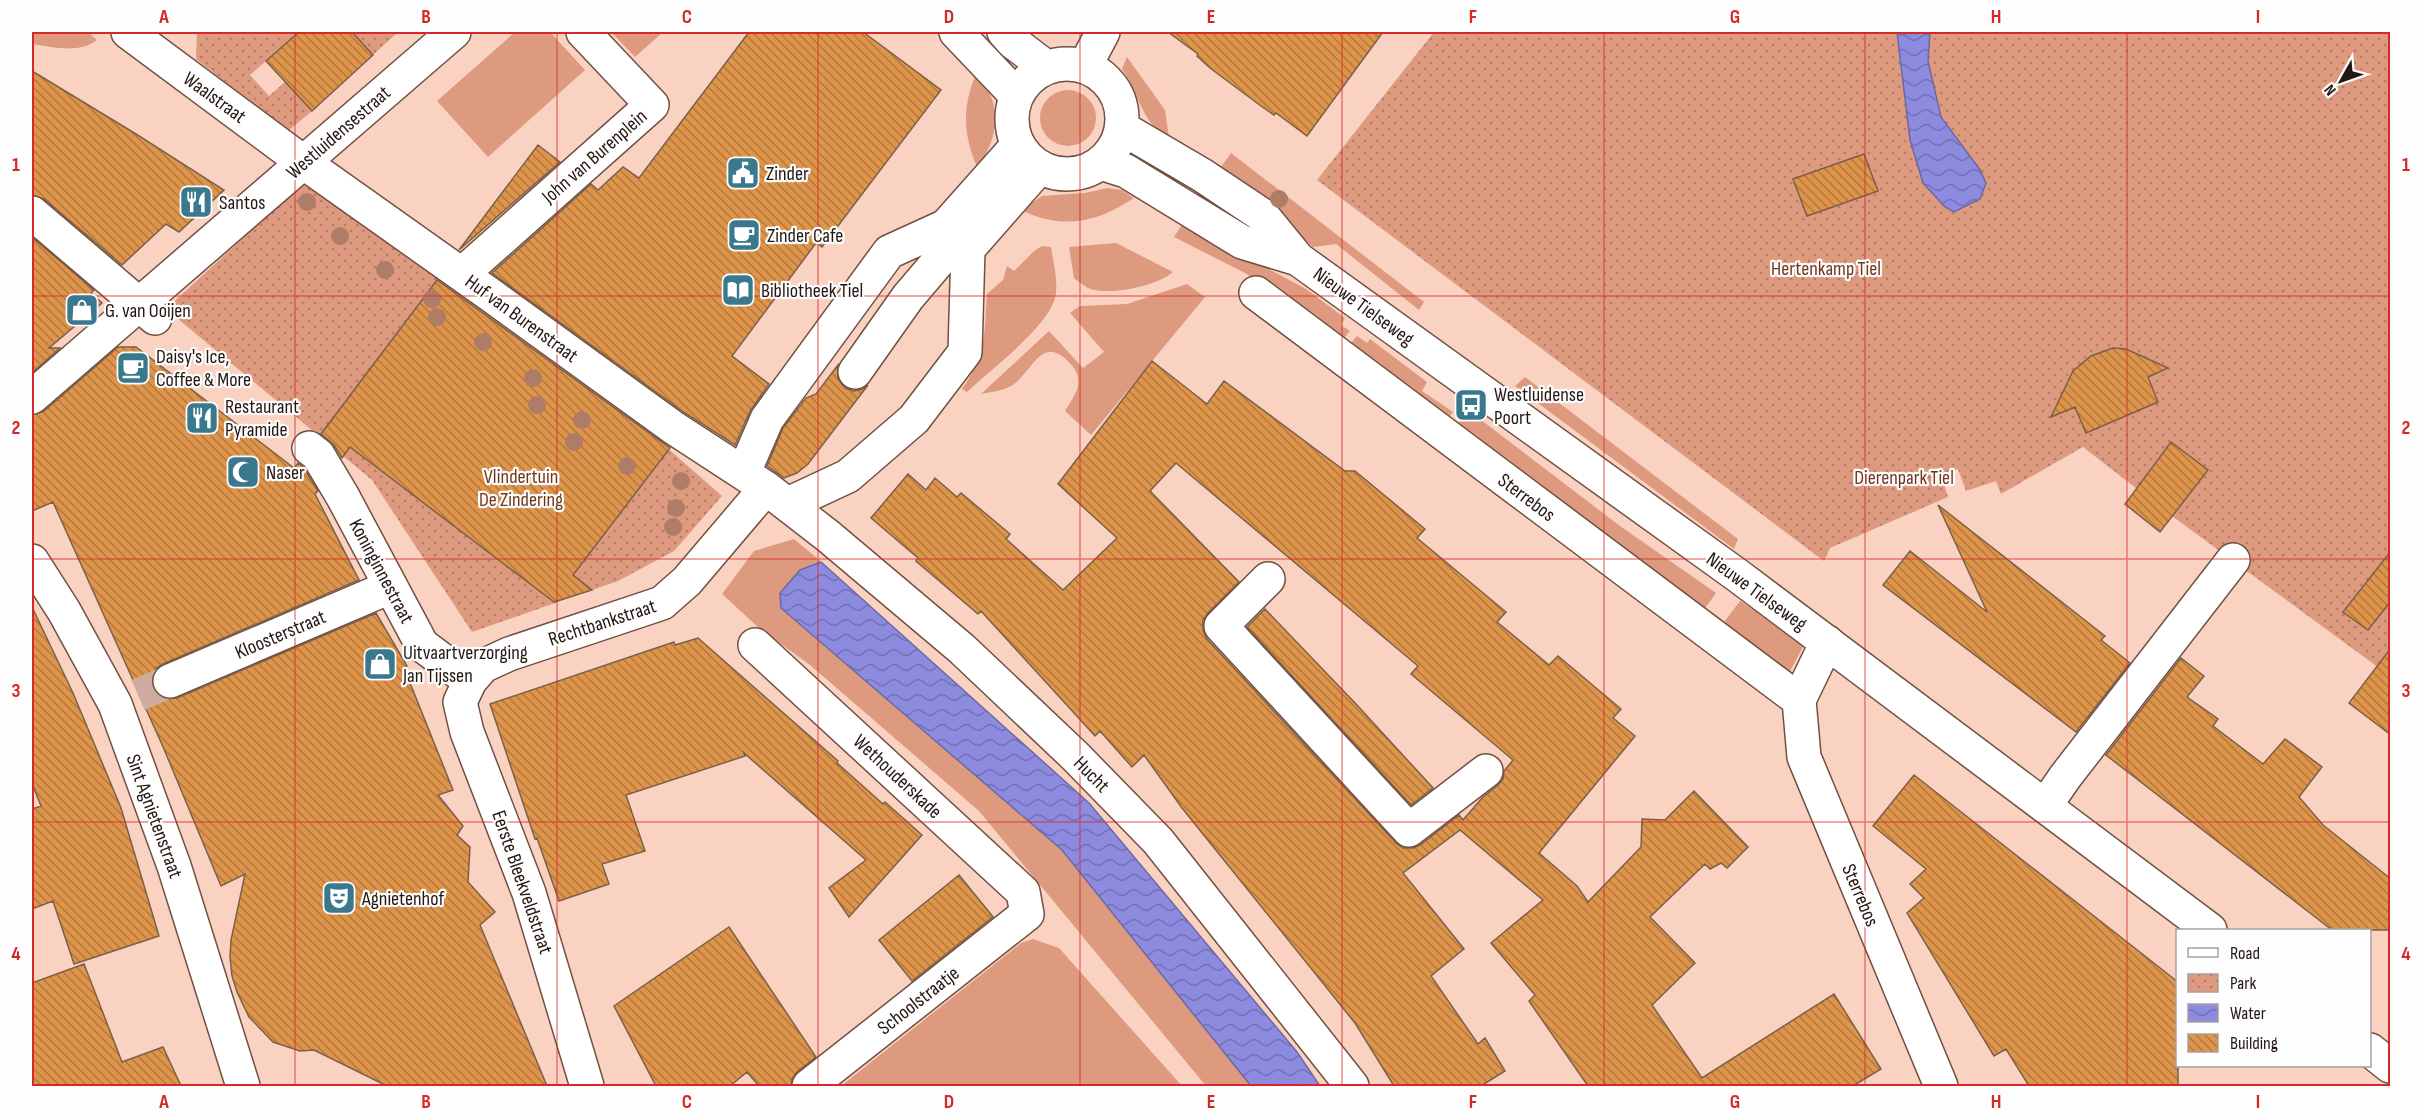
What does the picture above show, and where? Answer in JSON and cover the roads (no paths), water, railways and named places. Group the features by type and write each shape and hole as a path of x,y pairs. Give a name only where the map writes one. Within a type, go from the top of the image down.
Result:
{"street":[{"name":"Waalstraat","path":"128,32 303,162"},
{"name":"Westluidensestraat","path":"32,397 147,312 303,162 454,32"},
{"name":"John van Burenplein","path":"462,274 652,105 583,32"},
{"path":"957,32 1016,95"},
{"path":"1004,32 1013,42 1046,67"},
{"path":"1085,66 1103,32"},
{"path":"1065,63 1085,66 1103,76 1115,92 1122,111 1122,128 1115,148 1101,163 1080,174 1059,175 1029,157 1013,136 1011,115 1016,95 1029,78 1046,67 1065,63"},
{"name":"Nieuwe Tielseweg","path":"1122,128 1202,175 1262,214 1298,258 1827,642 2209,929"},
{"name":"Rechtbankstraat","path":"855,372 908,297 1029,157"},
{"name":"Huf van Burenstraat","path":"303,162 674,428 766,488"},
{"name":"Nieuwe Tielseweg","path":"1101,163 1126,171 1242,242 1298,258"},
{"path":"32,213 147,312"},
{"name":"Rechtbankstraat","path":"766,488 848,476 914,419 965,352 952,244"},
{"name":"Rechtbankstraat","path":"470,681 483,666 509,654 662,603 687,581 766,488 767,419 889,252 952,244"},
{"name":"Sterrebos","path":"1256,293 1798,700 1804,758 1941,1086"},
{"name":"Koninginnestraat","path":"309,447 318,455 344,497 422,645 470,681"},
{"name":"Hucht","path":"766,488 962,649 1075,756 1158,841 1352,1086"},
{"path":"2045,806 2233,560"},
{"name":"Sint Agnietenstraat","path":"32,561 126,700 174,866 243,1086"},
{"path":"1268,579 1221,626 1409,830 1486,771"},
{"name":"Kloosterstraat","path":"170,681 390,587"},
{"path":"1798,700 1827,642"},
{"name":"Wethouderskade","path":"755,645 1023,892 1026,914"},
{"name":"Eerste Bleekveldstraat","path":"470,681 460,702 467,732 529,893 587,1086"},
{"name":"Schoolstraatje","path":"809,1086 1026,914"},
{"path":"2371,1051 2391,1066"}],"water":[{"path":"1897,32 1930,32 1928,61 1941,117 1980,170 1986,183 1980,199 1954,212 1945,207 1923,183 1910,140"},
{"path":"821,562 1089,803 1297,1052 1320,1086 1251,1086 1062,850 781,608 780,593 800,570"}],"tunnel":[{"path":"138,695 170,681"}],"place":[{"name":"Zinder","path":"743,173"},
{"name":"Santos","path":"196,202"},
{"name":"Zinder Cafe","path":"744,235"},
{"name":"Bibliotheek Tiel","path":"738,290"},
{"name":"G. van Ooijen","path":"82,310"},
{"name":"Daisy's Ice, Coffee & More","path":"133,368"},
{"name":"Westluidense Poort","path":"1471,405"},
{"name":"Restaurant Pyramide","path":"202,418"},
{"name":"Naser","path":"243,472"},
{"name":"Uitvaartverzorging Jan Tijssen","path":"380,664"},
{"name":"Agnietenhof","path":"339,898"}],"park label":[{"name":"Hertenkamp Tiel","path":"1826,268"},
{"name":"Dierenpark Tiel","path":"1904,477"},
{"name":"Vlindertuin De Zindering","path":"521,488"}]}
